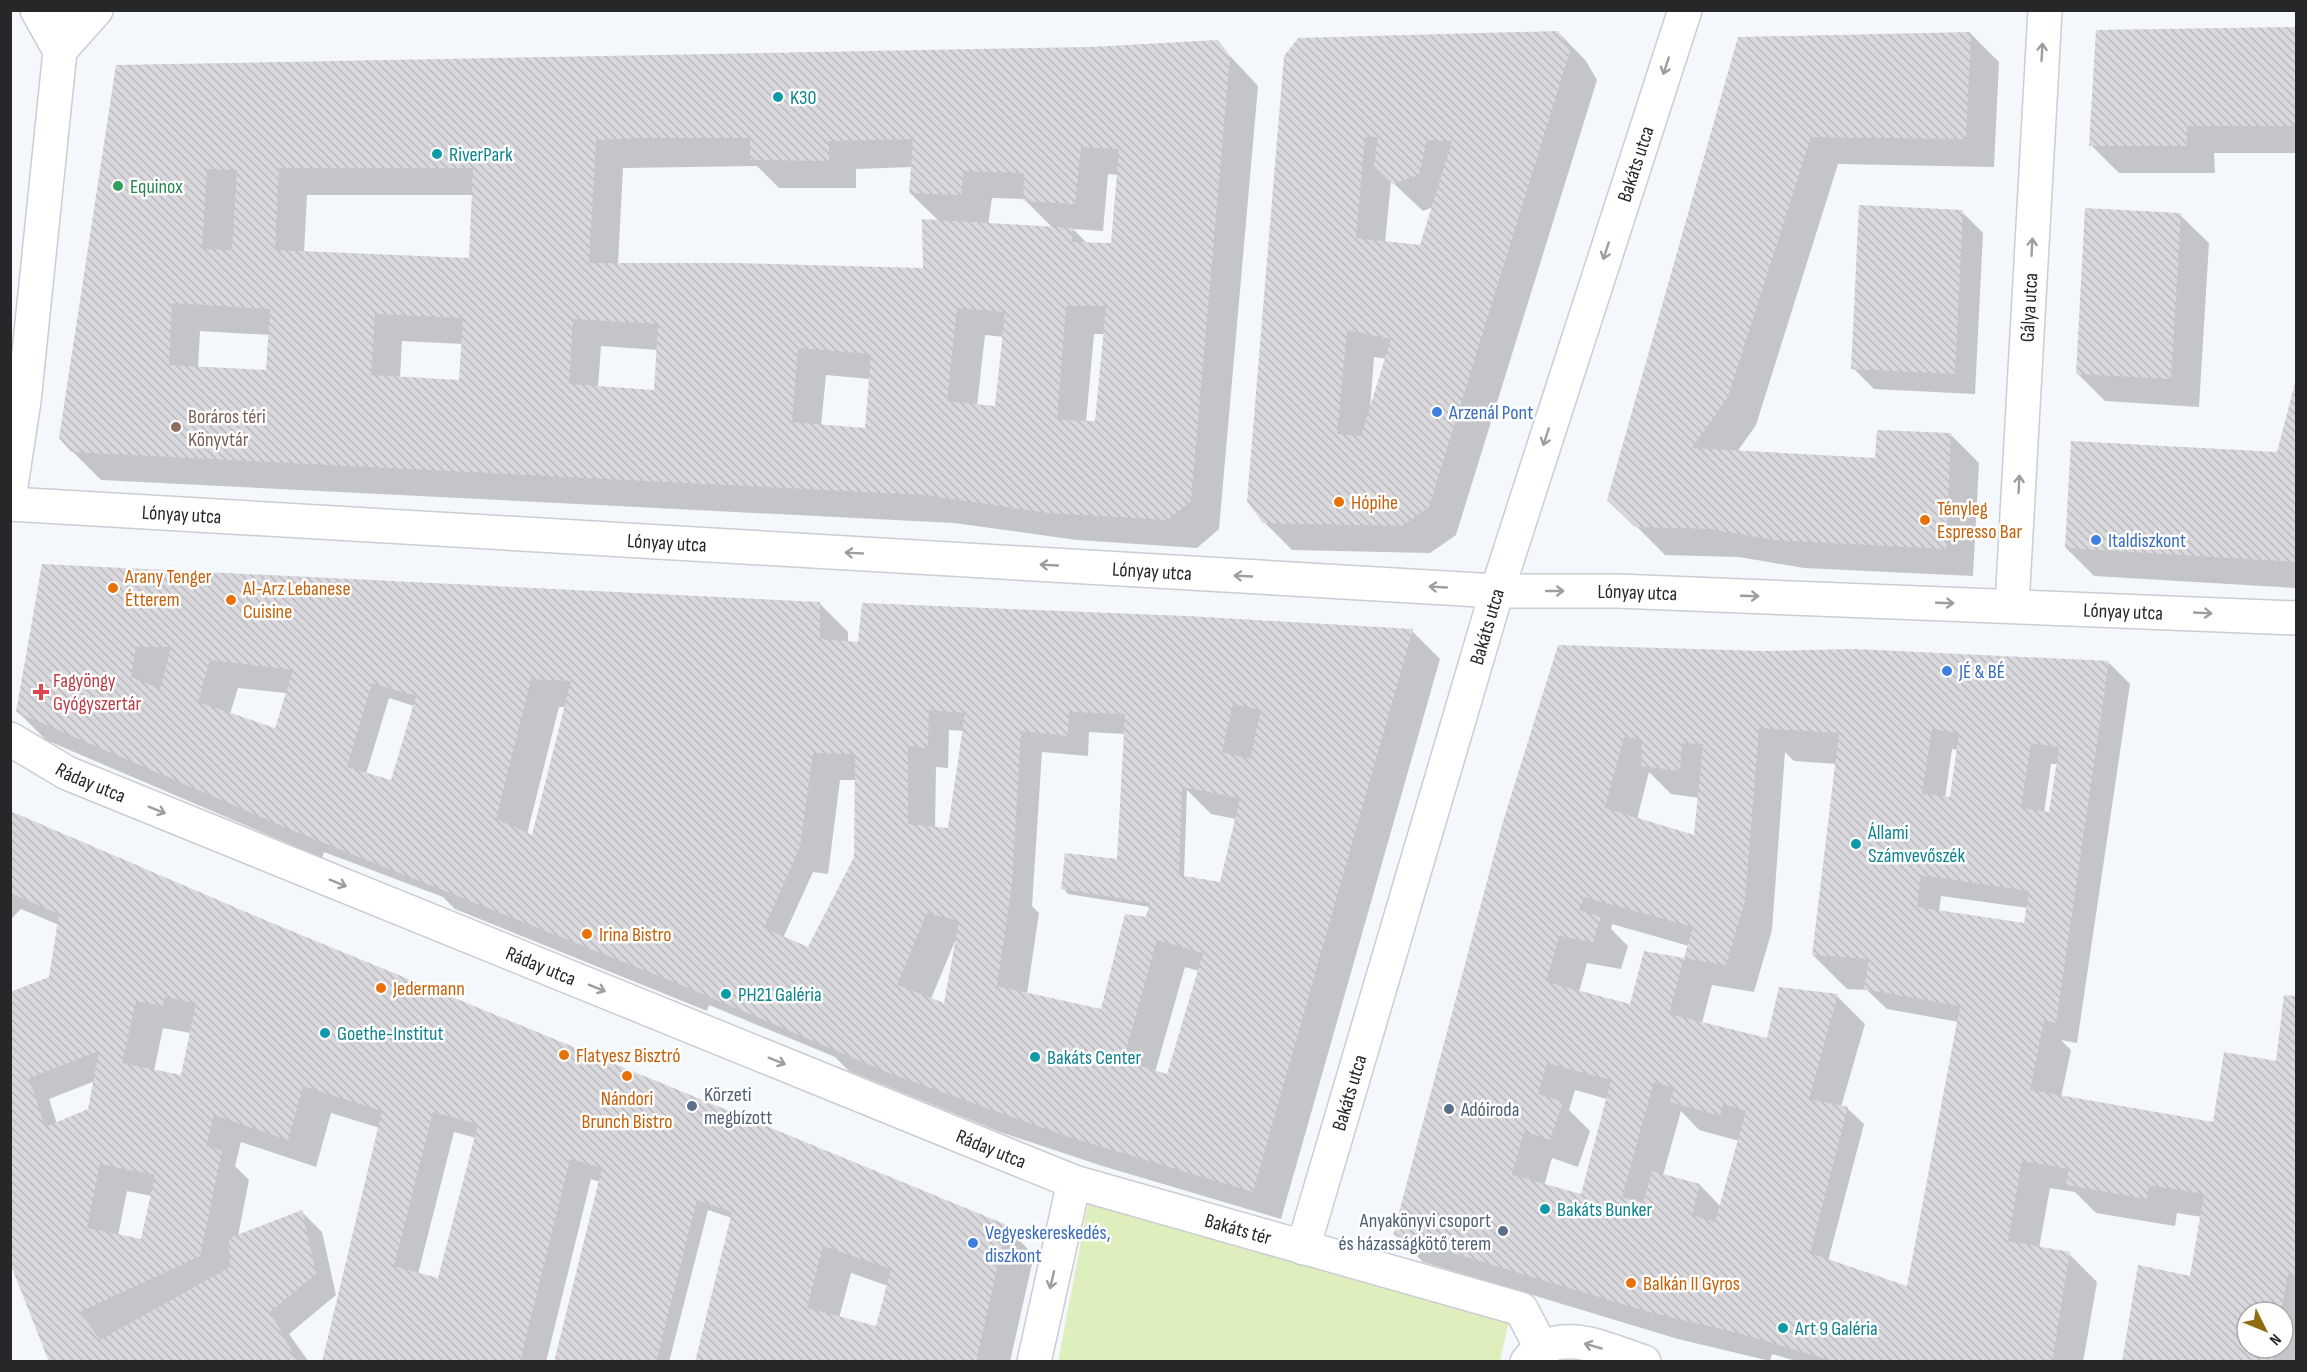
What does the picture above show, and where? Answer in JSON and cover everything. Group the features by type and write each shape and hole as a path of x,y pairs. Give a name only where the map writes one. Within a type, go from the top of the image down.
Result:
{"street":[{"path":"37,10 60,51"},
{"path":"52,10 60,51"},
{"path":"10,492 24,401 60,51 70,10"},
{"path":"60,51 96,10"},
{"name":"Bakáts utca","path":"1303,1248 1497,591 1685,10"},
{"name":"Gálya utca","path":"2012,605 2045,10"},
{"name":"Lónyay utca","path":"10,504 1497,591 1617,591 2296,618"},
{"name":"Ráday utca","path":"10,739 67,773 1074,1182"},
{"path":"1034,1362 1074,1182"},
{"name":"Bakáts tér","path":"1074,1182 1521,1309 1534,1354"},
{"path":"1534,1354 1555,1341 1572,1340 1644,1362"}],"green space":[{"path":"1089,1199 1509,1321 1500,1361 1058,1362"}],"building":[{"path":"2296,27 2296,126 2187,126 2187,146 2089,146 2096,30"},
{"path":"1558,31 1570,51 1429,507 1402,526 1263,523 1247,501 1284,56 1298,38","holes":["1365,137 1378,137 1374,166 1393,184 1419,175 1427,140 1452,141 1420,245 1356,238","1347,330 1391,339 1361,436 1337,434"]},
{"path":"1971,32 1966,139 1811,137 1728,397 1692,448 1875,458 1877,430 1951,433 1946,549 1775,540 1710,529 1635,527 1607,500 1738,37"},
{"path":"1218,40 1230,56 1191,501 1168,520 1048,513 925,495 71,452 59,438 116,65 1090,47","holes":["750,138 750,160 829,161 829,141 913,139 909,193 961,195 964,171 1024,173 1023,201 1075,204 1081,147 1119,149 1111,243 1072,242 1073,228 922,219 923,268 734,263 589,263 596,140","279,168 473,168 469,258 275,250","207,169 237,170 232,250 202,249","172,303 270,309 266,370 169,365","1066,306 1106,306 1095,421 1057,420","957,308 1005,312 995,406 947,401","375,314 463,318 459,380 371,375","573,319 658,324 654,390 569,384","798,348 871,354 865,428 792,422"]},
{"path":"1859,205 1963,210 1955,374 1851,369"},
{"path":"2085,208 2181,213 2171,379 2076,374"},
{"path":"2296,379 2296,562 2065,548 2071,441 2277,452"},
{"path":"42,564 820,602 820,639 858,642 862,603 1187,616 1413,629 1253,1192 1069,1137 894,1075 679,984 294,831 16,712","holes":["136,647 171,647 160,689 131,677","210,660 293,670 275,728 198,702","531,679 571,681 532,835 496,819","372,683 416,696 391,780 347,767","1233,704 1261,710 1250,759 1222,752","929,710 965,713 948,828 908,824 908,746 928,748","1069,712 1125,714 1117,859 1065,853 1061,889 1150,903 1146,917 1125,914 1101,1009 997,986 1012,884 1021,731 1068,736","813,753 855,754 854,857 808,947 764,928 800,847","1182,787 1240,798 1220,882 1179,875","927,913 959,921 944,1003 897,985","1157,940 1203,953 1167,1074 1123,1061"]},
{"path":"1558,645 1763,651 1855,649 2109,661 2056,1023 2044,1021 2030,1090 2213,1122 2224,1052 2276,1061 2284,995 2296,996 2296,1276 2288,1274 2283,1300 2235,1300 2235,1360 2272,1360 2272,1362 2122,1362 2138,1265 2190,1276 2204,1194 2149,1185 2147,1199 2066,1185 2069,1169 2022,1161 2008,1241 2070,1252 2052,1362 1836,1362 1742,1334 1649,1312 1393,1235 1502,825","holes":["1759,728 1839,733 1812,955 1869,959 1864,989 1960,1006 1907,1286 1810,1253 1848,1107 1809,1099 1838,994 1779,987 1767,1038 1669,1014 1684,958 1726,965 1745,901","1932,729 1959,733 1950,797 1922,794","1624,737 1642,739 1641,766 1680,771 1682,743 1703,744 1694,835 1605,808","2031,743 2059,747 2049,812 2021,808","1921,875 2029,891 2024,923 1917,907","1584,897 1693,927 1684,958 1644,951 1630,1004 1546,982 1559,936 1593,942 1601,917 1579,910","1547,1063 1611,1080 1581,1194 1512,1175 1524,1131 1550,1140 1563,1102 1538,1094","1654,1082 1674,1088 1670,1102 1720,1116 1723,1104 1746,1111 1715,1222 1692,1215 1700,1184 1652,1171 1643,1203 1622,1197"]},
{"path":"10,811 272,923 1007,1225 976,1362 695,1362 732,1212 697,1200 656,1362 554,1362 602,1168 570,1159 520,1362 322,1362 382,1111 303,1086 288,1140 214,1115 206,1146 222,1151 200,1256 80,1312 100,1340 230,1267 229,1238 302,1210 316,1274 270,1312 298,1362 49,1362 10,1263 10,992 49,977 59,914 10,893","holes":["165,997 196,1003 181,1075 122,1063 136,1001 163,1006","99,1051 88,1109 45,1127 29,1078","433,1112 478,1124 438,1278 394,1266","100,1164 155,1175 141,1239 87,1228","823,1246 891,1269 876,1326 807,1308"]}],"place":[{"name":"K30","path":"778,97"},
{"name":"RiverPark","path":"437,154"},
{"name":"Equinox","path":"118,186"},
{"name":"Arzenál Pont","path":"1437,412"},
{"name":"Boráros téri Könyvtár","path":"176,427"},
{"name":"Hópihe","path":"1339,502"},
{"name":"Tényleg Espresso Bar","path":"1925,520"},
{"name":"Italdiszkont","path":"2096,540"},
{"name":"Arany Tenger Étterem","path":"113,588"},
{"name":"Al-Arz Lebanese Cuisine","path":"231,600"},
{"name":"JÉ & BÉ","path":"1947,671"},
{"name":"Fagyöngy Gyógyszertár","path":"41,692"},
{"name":"Állami Számvevőszék","path":"1856,844"},
{"name":"Irina Bistro","path":"587,934"},
{"name":"Jedermann","path":"381,988"},
{"name":"PH21 Galéria","path":"726,994"},
{"name":"Goethe-Institut","path":"325,1033"},
{"name":"Flatyesz Bisztró","path":"564,1055"},
{"name":"Bakáts Center","path":"1035,1057"},
{"name":"Nándori Brunch Bistro","path":"627,1076"},
{"name":"Körzeti megbízott","path":"692,1106"},
{"name":"Adóiroda","path":"1449,1109"},
{"name":"Bakáts Bunker","path":"1545,1209"},
{"name":"Anyakönyvi csoport és házasságkötő terem","path":"1503,1231"},
{"name":"Vegyeskereskedés, diszkont","path":"973,1243"},
{"name":"Balkán II Gyros","path":"1631,1283"},
{"name":"Art 9 Galéria","path":"1783,1328"}]}
